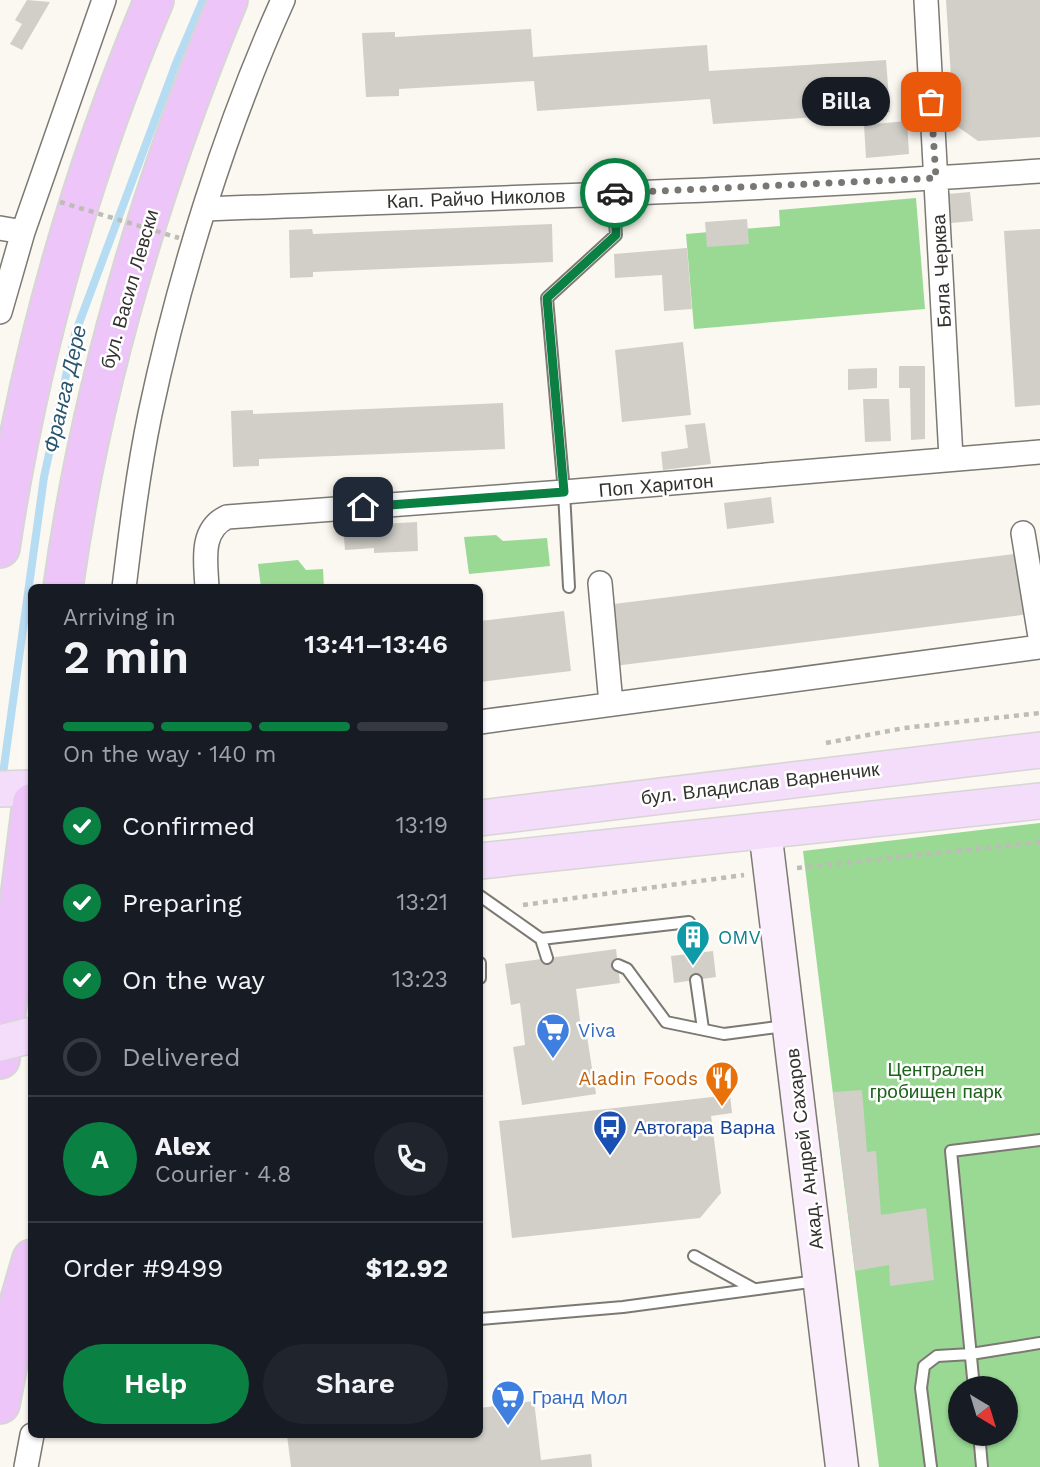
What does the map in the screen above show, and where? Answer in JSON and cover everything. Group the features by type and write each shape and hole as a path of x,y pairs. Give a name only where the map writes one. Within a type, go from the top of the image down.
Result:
{"highway":[{"path":"0,548 21,422 40,342 107,121 155,0"},
{"name":"бул. Васил Левски","path":"64,584 80,484 115,329 154,201 194,85 228,0"},
{"path":"0,1059 28,835"},
{"path":"0,1404 19,1304 28,1273"}],"main road":[{"name":"бул. Владислав Варненчик","path":"483,818 1040,750"},
{"path":"0,789 28,788"},
{"path":"483,861 1040,801"},
{"path":"0,1044 28,1036"}],"street":[{"path":"0,312 11,230 104,0"},
{"path":"125,584 150,413 179,299 206,209 248,88 283,0"},
{"name":"Бяла Черква","path":"926,0 951,458"},
{"name":"Кап. Райчо Николов","path":"206,209 613,193 1040,171"},
{"name":"Поп Харитон","path":"207,584 208,535 218,521 227,517 1040,452"},
{"path":"1023,533 1040,637"},
{"path":"600,583 611,704"},
{"path":"483,722 1040,647"},
{"name":"Акад. Андрей Сахаров","path":"765,830 842,1467"},
{"path":"26,1467 31,1438"}],"lane":[{"path":"569,587 564,492 547,298 616,235 613,193"},
{"path":"483,898 541,939 547,958"},
{"path":"541,939 689,922 691,953"},
{"path":"618,965 628,969 666,1022 724,1034 789,1025"},
{"path":"696,980 703,1029"},
{"path":"973,1376 951,1151 1040,1140"},
{"path":"694,1256 754,1289"},
{"path":"483,1319 623,1307 820,1281"},
{"path":"931,1467 921,1388 924,1366 937,1356 971,1354 1040,1343"},
{"path":"980,1446 982,1467"}],"path":[{"path":"60,202 179,238"}],"green space":[{"path":"916,198 925,309 694,329 686,234 780,226 779,210"},
{"path":"496,535 503,541 547,538 550,566 469,574 464,537"},
{"path":"298,560 306,570 323,569 324,584 260,584 258,564"},
{"name":"Централен гробищен парк","path":"1040,823 1040,1467 879,1467 803,851"}],"building":[{"path":"27,0 50,2 22,50 10,44 22,24 15,20"},
{"path":"946,0 1040,0 1040,137 978,141 954,124"},
{"path":"531,29 533,57 707,45 709,71 886,60 890,112 713,124 710,99 537,111 534,81 399,89 399,96 366,97 362,33 395,32 395,37"},
{"path":"907,121 909,154 866,158 864,125"},
{"path":"970,192 973,221 951,223 948,194"},
{"path":"747,219 749,244 707,247 705,222"},
{"path":"552,224 553,262 313,272 313,277 290,278 289,230 312,229 313,234"},
{"path":"1040,229 1040,405 1015,407 1004,231"},
{"path":"687,248 692,309 664,311 662,275 615,278 614,254"},
{"path":"683,342 691,415 622,422 615,350"},
{"path":"899,366 925,366 925,439 911,440 910,388 899,388"},
{"path":"877,368 877,388 848,390 848,369"},
{"path":"863,399 889,399 891,441 865,442"},
{"path":"503,403 505,449 259,459 259,466 233,467 231,411 253,410 253,414"},
{"path":"705,423 711,464 663,470 661,452 688,448 685,425"},
{"path":"771,497 774,523 727,529 724,503"},
{"path":"417,522 418,551 374,553 374,548 345,550 343,526"},
{"path":"1022,553 1029,614 614,666 606,605"},
{"path":"564,611 571,671 483,682 483,621"},
{"path":"616,949 620,983 576,989 582,1036 587,1036 596,1094 522,1105 513,1047 525,1045 520,1003 511,1005 505,964"},
{"name":"OMV","path":"713,951 716,977 674,983 671,956"},
{"path":"862,1090 867,1152 876,1151 881,1215 926,1208 934,1280 890,1286 889,1265 855,1271 833,1092"},
{"name":"Автогара Варна","path":"730,1095 732,1113 711,1116 721,1193 700,1218 512,1238 499,1121"},
{"name":"Гранд Мол","path":"534,1401 541,1460 591,1454 592,1467 291,1467 287,1438 483,1438 483,1408"}],"waterway":[{"name":"Франга Дере","path":"29,584 44,477 75,334 177,61 203,0"},
{"name":"Франга Дере","path":"2,781 28,593"}],"way so far":[{"path":"615,193 936,178 931,102"}],"place":[{"name":"Billa","path":"931,102"},
{"name":"OMV","path":"693,967"},
{"name":"Viva","path":"553,1060"},
{"name":"Aladin Foods","path":"722,1108"},
{"name":"Автогара Варна","path":"610,1157"},
{"name":"Гранд Мол","path":"508,1427"}],"route":[{"path":"363,507 564,492 547,298 616,235 615,193"}]}
